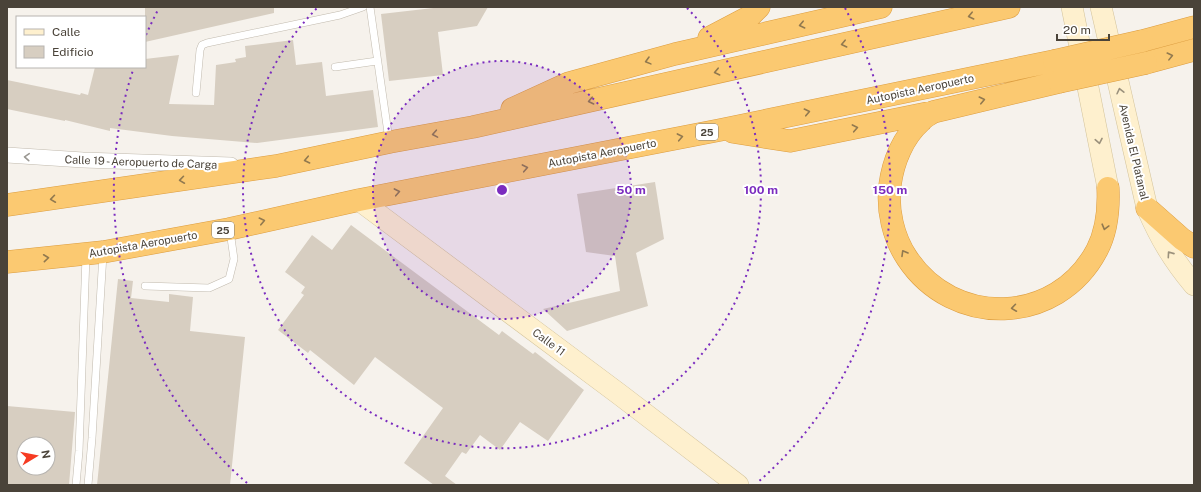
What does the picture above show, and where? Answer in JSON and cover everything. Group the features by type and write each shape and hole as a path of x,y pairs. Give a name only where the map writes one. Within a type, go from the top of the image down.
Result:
{"highway":[{"path":"674,54 749,18 759,7"},
{"path":"473,127 569,83 674,54 881,7"},
{"path":"7,205 276,166 390,142 473,127 1009,7"},
{"name":"Autopista Aeropuerto","path":"7,262 95,253 229,229 359,200 720,130 1054,61 1142,41 1194,27"},
{"path":"720,130 790,141 933,112 1194,50"},
{"path":"933,112 920,121 902,146 891,176 889,192 890,208 896,238 903,253 912,266 935,288 955,300 977,307 1009,309 1040,302 1067,286 1088,263 1097,250 1107,220 1109,204 1108,188"},
{"path":"1146,208 1182,239 1194,247"}],"main road":[{"path":"1072,7 1108,188"},
{"name":"Avenida El Platanal","path":"1101,7 1146,208 1167,249 1194,285"},
{"name":"Calle 11","path":"359,200 738,485"}],"street":[{"name":"Calle 19 - Aeropuerto de Carga","path":"7,155 83,160 276,166"}],"lane":[{"path":"196,93 200,50 202,45 214,41 340,15 363,7"},
{"path":"370,7 390,142"},
{"path":"334,67 377,62"},
{"path":"145,286 209,288 229,279 234,258 229,229"},
{"path":"76,485 95,253"},
{"path":"88,485 98,344 95,253"}],"building":[{"path":"145,7 274,7 274,13 146,42"},
{"path":"442,7 488,7 477,26 438,32 443,75 389,81 381,14"},
{"path":"293,40 296,65 322,62 326,96 373,90 378,127 257,143 172,136 110,128 110,131 65,120 7,109 7,80 80,95 81,93 88,95 95,68 146,68 146,59 179,55 169,104 214,105 216,65 236,62 235,59 246,57 245,46"},
{"path":"655,182 664,239 636,253 648,306 567,331 543,309 620,291 615,256 586,252 577,194"},
{"path":"351,225 499,335 502,331 533,354 535,352 584,390 548,441 520,422 500,450 480,435 466,454 462,452 445,476 457,485 434,485 404,463 443,408 375,357 354,385 310,350 308,353 278,330 304,295 301,293 305,287 285,272 312,235 332,250"},
{"path":"118,279 133,281 131,298 169,302 169,294 193,297 190,331 245,337 230,485 97,485"},
{"path":"7,406 75,412 69,485 7,485"}]}
